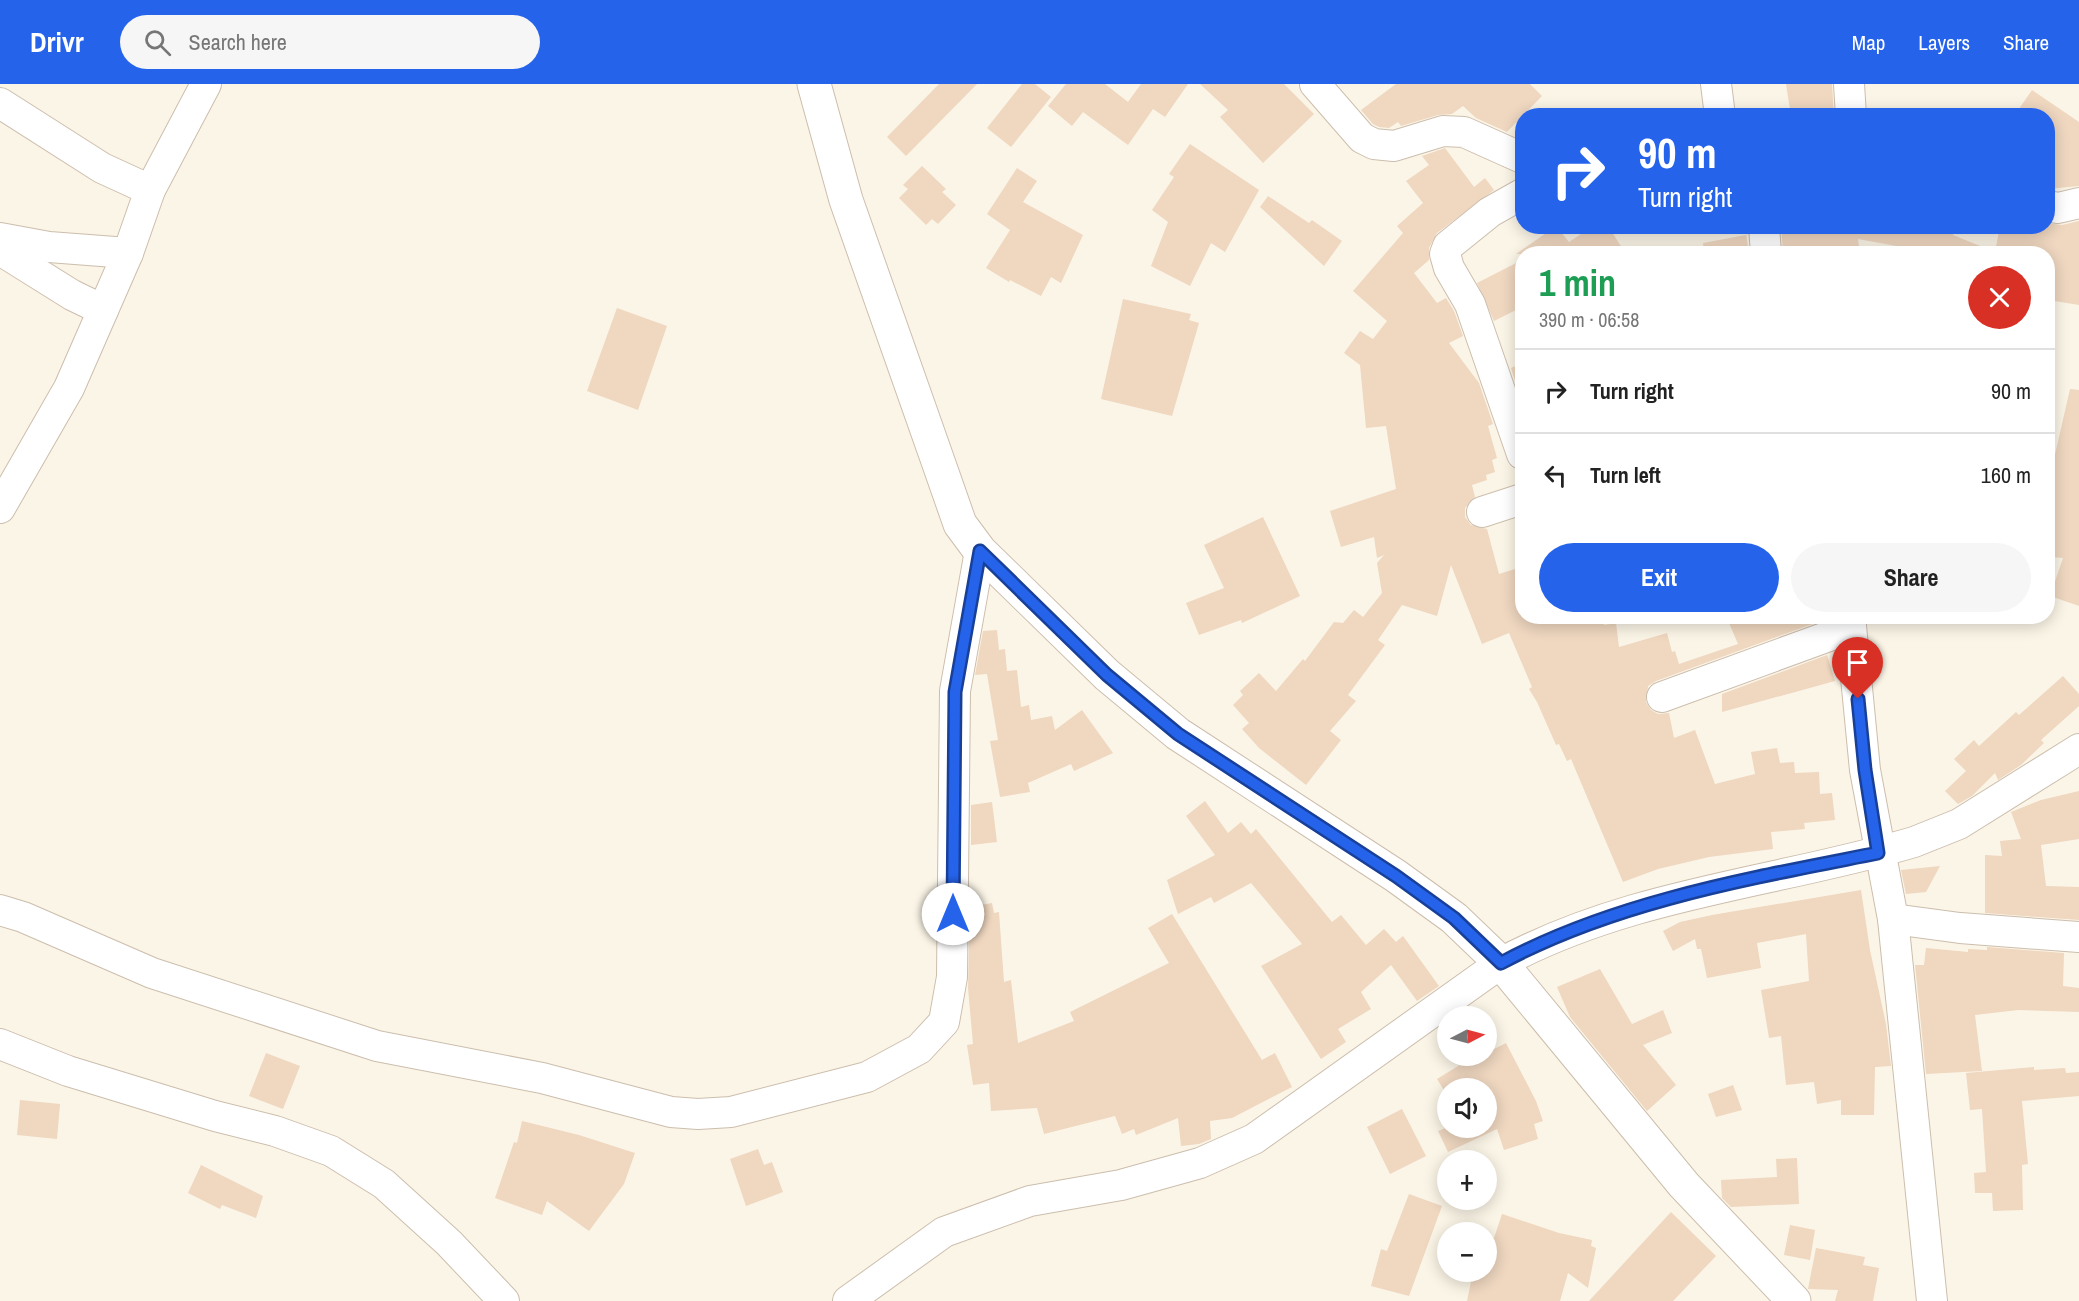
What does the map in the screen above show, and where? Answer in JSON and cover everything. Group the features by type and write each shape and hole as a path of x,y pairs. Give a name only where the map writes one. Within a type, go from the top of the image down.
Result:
{"street":[{"path":"0,508 69,388 128,253 150,190 206,84"},
{"path":"814,84 846,200 960,524 980,551 1107,675 1178,734 1396,876 1454,918 1501,963 1684,1185 1787,1298"},
{"path":"1316,84 1362,138 1374,144 1394,146 1443,131 1464,132 1515,155"},
{"path":"1716,84 1719,108"},
{"path":"1850,84 1851,108"},
{"path":"0,103 102,168 150,190"},
{"path":"1515,198 1490,212 1448,246 1445,254 1449,268 1470,304 1515,434"},
{"path":"2055,207 2079,203"},
{"path":"0,238 49,247 128,253"},
{"path":"0,250 72,296 103,310"},
{"path":"1482,512 1515,501"},
{"path":"0,910 22,916 152,973 377,1046 542,1078 671,1112 731,1113 867,1077 919,1049 944,1022 952,977 955,692 980,551"},
{"path":"1662,697 1845,624"},
{"path":"1850,624 1865,770 1878,853 1893,919 1932,1301"},
{"path":"848,1301 944,1232 1030,1201 1121,1185 1200,1163 1254,1139 1501,963 1525,950 1626,910 1802,868 1878,853 1959,824 2079,749"},
{"path":"1893,919 1960,928 2079,937"},
{"path":"0,1044 68,1071 215,1116 275,1131 331,1151 384,1184 449,1243 504,1301"}],"building":[{"path":"939,84 977,84 906,156 887,137"},
{"path":"1022,84 1035,84 1051,97 1011,147 987,128"},
{"path":"1066,84 1105,84 1128,102 1141,84 1188,84 1165,117 1153,109 1128,145 1083,112 1072,126 1048,106"},
{"path":"1200,84 1284,84 1314,114 1263,163 1220,117 1228,110"},
{"path":"1396,84 1530,84 1542,96 1530,108 1515,108 1515,124 1507,132 1476,118 1463,106 1452,114 1438,115 1401,126 1398,122 1389,128 1373,124 1361,110"},
{"path":"1786,84 1832,84 1834,108 1790,108"},
{"path":"2032,90 2079,122 2079,186 2055,188 2055,108 2020,108"},
{"path":"1190,144 1259,190 1225,252 1211,243 1190,286 1151,266 1168,222 1152,210 1174,177 1169,174"},
{"path":"1445,148 1474,187 1485,178 1494,190 1437,233 1429,248 1429,260 1414,273 1437,303 1446,298 1454,311 1463,336 1449,343 1479,383 1493,424 1488,426 1497,458 1492,460 1495,472 1486,475 1487,480 1472,485 1475,497 1465,508 1465,517 1471,525 1487,529 1499,574 1515,569 1515,624 1616,624 1619,647 1667,633 1672,652 1675,651 1679,664 1738,644 1729,624 1813,624 1656,681 1648,686 1646,702 1651,710 1658,714 1669,713 1674,738 1695,730 1715,784 1755,774 1751,752 1777,748 1780,763 1794,762 1795,773 1819,772 1820,794 1832,793 1835,820 1804,823 1805,829 1771,832 1773,849 1709,857 1658,869 1623,882 1571,759 1567,761 1559,744 1556,745 1529,689 1532,687 1509,633 1482,644 1451,565 1437,616 1402,605 1378,640 1385,645 1348,695 1356,701 1330,731 1341,740 1306,785 1259,748 1242,729 1249,723 1233,705 1243,695 1240,691 1259,673 1276,691 1303,659 1305,661 1334,622 1343,623 1354,610 1363,617 1382,593 1377,563 1384,555 1377,558 1374,537 1341,547 1330,511 1396,489 1386,426 1366,428 1360,365 1344,353 1360,331 1373,339 1387,321 1353,291 1403,233 1397,226 1423,203 1406,181 1429,165 1422,156"},
{"path":"922,166 946,189 942,192 956,205 938,224 932,219 926,225 899,198 908,189 903,185"},
{"path":"1017,168 1037,181 1023,202 1083,235 1061,283 1051,277 1041,296 1010,280 1009,282 986,268 1010,230 987,214"},
{"path":"1268,196 1309,223 1312,220 1342,241 1324,266 1260,207"},
{"path":"2079,221 2079,305 2055,301 2055,246 1996,246 1998,234 2055,234 2055,224 2062,225"},
{"path":"1545,234 1562,234 1569,242 1581,234 1613,234 1621,246 1527,246"},
{"path":"1782,234 1953,234 1980,246 1896,246 1858,239 1859,246 1782,246"},
{"path":"1746,235 1748,246 1703,246 1703,243"},
{"path":"1515,264 1515,310 1494,321 1477,283"},
{"path":"1123,299 1191,314 1189,320 1199,323 1172,416 1101,399"},
{"path":"617,308 667,326 638,410 587,391"},
{"path":"1515,366 1515,381 1511,368"},
{"path":"2070,389 2079,390 2079,606 2055,598 2055,581 2063,558 2055,557 2055,454"},
{"path":"1263,517 1300,596 1242,623 1241,620 1199,635 1186,603 1224,588 1204,545"},
{"path":"997,630 999,650 1005,649 1007,671 1017,670 1021,707 1029,705 1031,720 1052,716 1055,730 1082,710 1113,753 1074,771 1071,764 1028,783 1030,792 1000,797 990,741 998,740 987,674 975,675 983,631"},
{"path":"1827,655 1835,681 1722,712 1722,694"},
{"path":"2063,676 2079,694 2079,706 2041,740 2044,743 2021,765 1998,780 1995,773 1972,796 1958,804 1945,791 1966,771 1954,759 1974,740 1979,746 2016,712 2019,715"},
{"path":"2079,791 2079,839 2041,845 2046,886 2079,887 2079,920 1985,913 1985,855 2002,856 2000,841 2021,839 2011,812 2041,800"},
{"path":"1205,801 1228,833 1241,822 1251,834 1256,829 1332,922 1341,915 1366,945 1384,929 1396,942 1403,936 1439,986 1417,1001 1391,965 1361,992 1371,1009 1338,1029 1346,1042 1321,1059 1261,966 1302,944 1251,883 1214,903 1211,897 1178,914 1167,880 1215,855 1186,816"},
{"path":"992,802 997,842 971,845 971,805"},
{"path":"1940,866 1926,892 1906,894 1901,870"},
{"path":"1861,890 1870,950 1886,1024 1891,1066 1875,1067 1874,1115 1841,1115 1841,1100 1817,1104 1814,1082 1786,1085 1781,1036 1769,1038 1761,990 1809,981 1806,934 1757,943 1761,968 1707,978 1701,949 1697,949 1695,939 1673,951 1663,931 1680,922 1712,915"},
{"path":"992,903 994,913 999,912 1004,982 1011,980 1018,1043 1074,1021 1070,1012 1169,963 1148,928 1172,914 1262,1060 1275,1053 1292,1087 1232,1118 1210,1121 1211,1139 1199,1144 1181,1146 1178,1118 1136,1135 1134,1129 1122,1134 1115,1116 1044,1134 1037,1108 991,1111 989,1083 973,1085 967,1045 973,1044 968,988 970,907"},
{"path":"1987,947 2064,953 2063,986 2079,988 2079,1012 2018,1010 1975,1015 1982,1071 1926,1074 1915,965 1924,965 1926,948 1968,952 1968,949 1987,950"},
{"path":"1600,969 1632,1024 1663,1010 1672,1033 1643,1045 1676,1085 1647,1111 1570,1017 1557,987"},
{"path":"1506,1043 1536,1101 1543,1121 1534,1124 1538,1139 1504,1150 1497,1129 1497,1078 1439,1078 1458,1066 1497,1066 1497,1048"},
{"path":"266,1053 300,1066 283,1109 249,1096"},
{"path":"2034,1067 2034,1070 2065,1068 2066,1073 2079,1072 2079,1096 2022,1101 2028,1164 2022,1165 2023,1210 1993,1211 1992,1193 1975,1193 1974,1173 1986,1172 1982,1109 1970,1110 1966,1073"},
{"path":"1733,1085 1742,1110 1716,1117 1708,1094"},
{"path":"20,1100 60,1104 57,1139 17,1135"},
{"path":"1402,1109 1426,1156 1390,1174 1367,1127"},
{"path":"522,1121 579,1135 635,1153 624,1184 589,1231 547,1201 542,1215 495,1198 514,1142 517,1143"},
{"path":"1441,1138 1478,1138 1452,1150 1447,1150"},
{"path":"758,1149 764,1165 772,1162 783,1192 746,1206 730,1159"},
{"path":"1797,1158 1799,1204 1731,1207 1722,1198 1721,1180 1777,1177 1776,1159"},
{"path":"201,1165 263,1196 256,1218 222,1205 220,1209 188,1193"},
{"path":"1409,1194 1437,1204 1437,1210 1441,1210 1409,1296 1371,1286 1381,1249 1387,1251"},
{"path":"1671,1212 1716,1256 1673,1301 1589,1301"},
{"path":"1502,1214 1559,1233 1592,1240 1591,1246 1596,1248 1588,1288 1568,1273 1560,1301 1467,1301 1471,1282 1497,1282 1497,1229"},
{"path":"1790,1225 1815,1230 1810,1260 1784,1255"},
{"path":"1816,1248 1865,1257 1863,1265 1879,1268 1873,1301 1835,1301 1838,1290 1808,1289"}],"route":[{"path":"953,914 955,692 967,611 980,551 1107,675 1178,734 1271,797 1396,876 1454,918 1501,963 1525,950 1626,910 1802,868 1878,853 1865,770 1858,699"}]}
